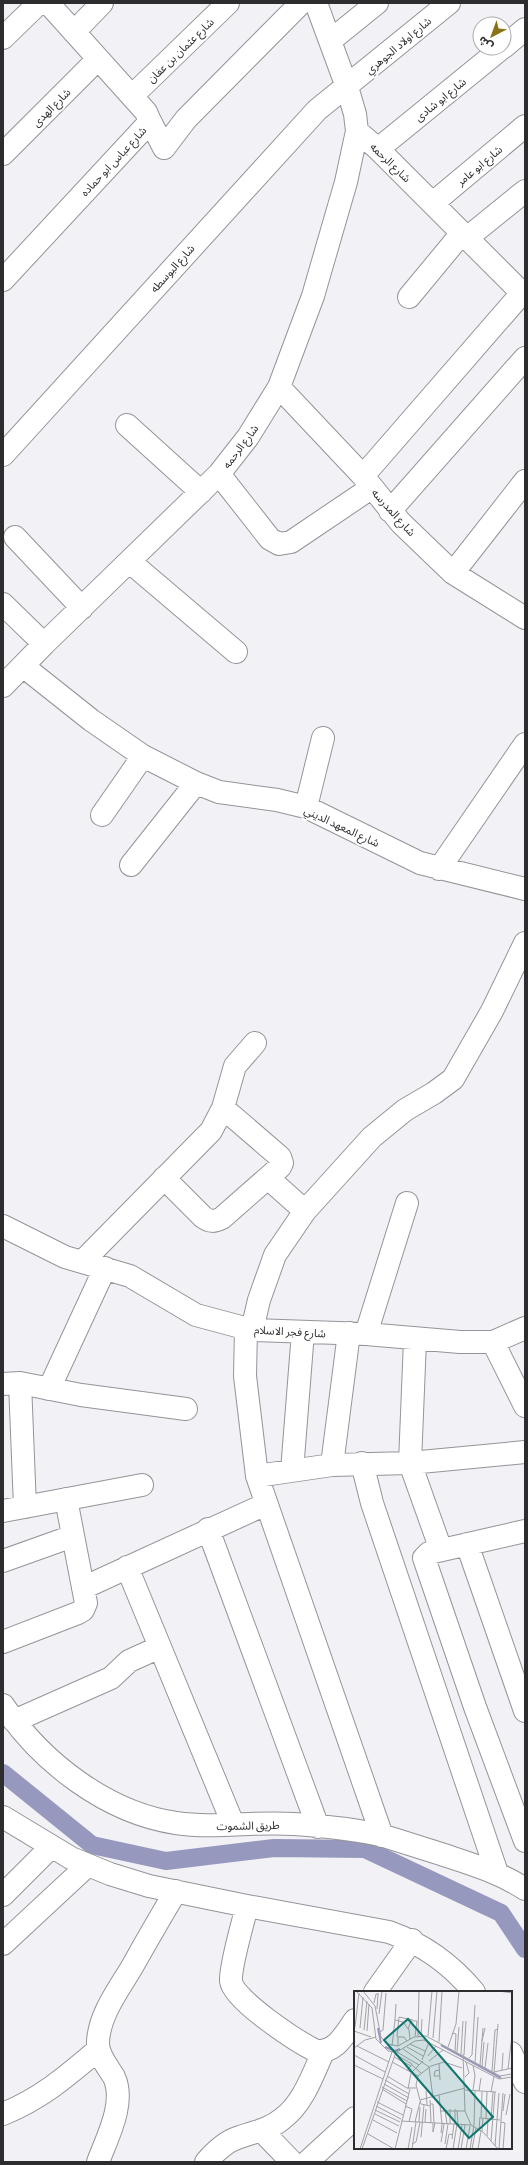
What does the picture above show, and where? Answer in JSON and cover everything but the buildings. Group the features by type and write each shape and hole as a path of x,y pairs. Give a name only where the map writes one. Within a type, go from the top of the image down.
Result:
{"street":[{"path":"3,38 38,3"},
{"name":"شارع عباس ابو حماده","path":"3,280 146,126 149,119 146,112 48,3"},
{"path":"74,32 102,3"},
{"name":"شارع عثمان بن عفان","path":"132,96 228,3"},
{"path":"149,119 164,148 186,119 301,3"},
{"name":"شارع الرحمه","path":"3,686 44,644 219,474 248,438 279,387 313,296 346,182 357,132 355,114 347,87 316,3"},
{"path":"330,41 377,3"},
{"name":"شارع اولاد الجوهري","path":"347,87 449,3"},
{"name":"شارع ابو شادى","path":"512,40 525,29"},
{"name":"شارع ابو شادى","path":"378,149 492,56"},
{"name":"شارع الهدى","path":"3,154 98,59"},
{"name":"شارع البوسطه","path":"3,455 317,110 347,87"},
{"name":"شارع ابو عامر","path":"433,203 525,126"},
{"name":"شارع الرحمه","path":"357,132 378,149 433,203 523,295"},
{"path":"409,297 465,236 525,192"},
{"path":"219,474 270,539 279,544 291,542 305,534 367,482 523,295"},
{"path":"390,511 525,358"},
{"name":"شارع المدرسه","path":"279,387 367,482 390,511 453,573 523,612"},
{"path":"126,425 201,492"},
{"path":"453,573 525,481"},
{"path":"15,537 82,608"},
{"path":"130,562 236,652"},
{"path":"3,604 44,644"},
{"name":"شارع المعهد الديني","path":"23,666 91,720 144,756 196,783 219,792 277,800 306,807 420,863 439,869 525,889"},
{"path":"306,807 323,738"},
{"path":"439,869 525,744"},
{"path":"102,815 144,756"},
{"path":"131,865 196,783"},
{"path":"382,1836 257,1476 245,1376 249,1329 275,1255 305,1211 372,1137 405,1110 434,1093 453,1079 492,1011 525,943"},
{"path":"82,1262 211,1131 223,1108 235,1066 255,1043"},
{"path":"164,1178 203,1217 215,1221 222,1218 280,1167 282,1163 280,1157 223,1108"},
{"path":"268,1178 305,1211"},
{"path":"332,1465 358,1334 407,1203"},
{"name":"شارع فجر الاسلام","path":"3,1226 65,1257 130,1276 196,1315 249,1329 358,1334 415,1340 493,1342 525,1328"},
{"path":"49,1389 104,1268"},
{"path":"292,1470 303,1332"},
{"path":"415,1340 410,1463 441,1550"},
{"path":"493,1342 525,1406"},
{"path":"25,1507 12,1384 49,1389 95,1398 186,1409"},
{"path":"257,1476 332,1465 362,1463 410,1463 525,1452"},
{"path":"362,1463 372,1503 449,1732 515,1879"},
{"path":"3,1511 142,1486"},
{"path":"3,1642 83,1610 86,1603 66,1499"},
{"path":"83,1588 208,1529 266,1504"},
{"path":"208,1529 318,1827"},
{"path":"525,1531 425,1555 425,1565 480,1721 525,1841"},
{"path":"3,1561 73,1536"},
{"path":"467,1544 517,1665 525,1711"},
{"path":"127,1567 233,1824"},
{"path":"9,1713 111,1678 129,1662 160,1647"},
{"name":"طريق الشموت","path":"9,1713 43,1752 66,1772 89,1789 114,1803 142,1815 176,1823 215,1826 233,1824 294,1824 382,1836 515,1879"},
{"path":"449,1732 480,1721"},
{"path":"5,1822 88,1865 110,1874 176,1891 247,1906 389,1932 412,1940 459,1974 473,1991"},
{"path":"3,1895 52,1847"},
{"path":"3,1944 88,1865"},
{"path":"98,2162 115,2116 117,2097 115,2079 98,2049 98,2041 102,2023 111,2002 176,1891"},
{"path":"247,1906 233,1968 231,1980 233,1987 260,2013 309,2047 323,2052"},
{"path":"376,1991 412,1940"},
{"path":"206,2162 226,2143 261,2130 283,2119 295,2107 323,2052 333,2048 354,2021"},
{"path":"3,2114 26,2104 50,2090 98,2049"},
{"path":"512,2055 525,2082"},
{"path":"308,2162 354,2119"},
{"path":"261,2130 292,2162"}],"waterway":[{"path":"3,1773 92,1845 166,1861 274,1848 365,1849 501,1913 525,1949"}]}
